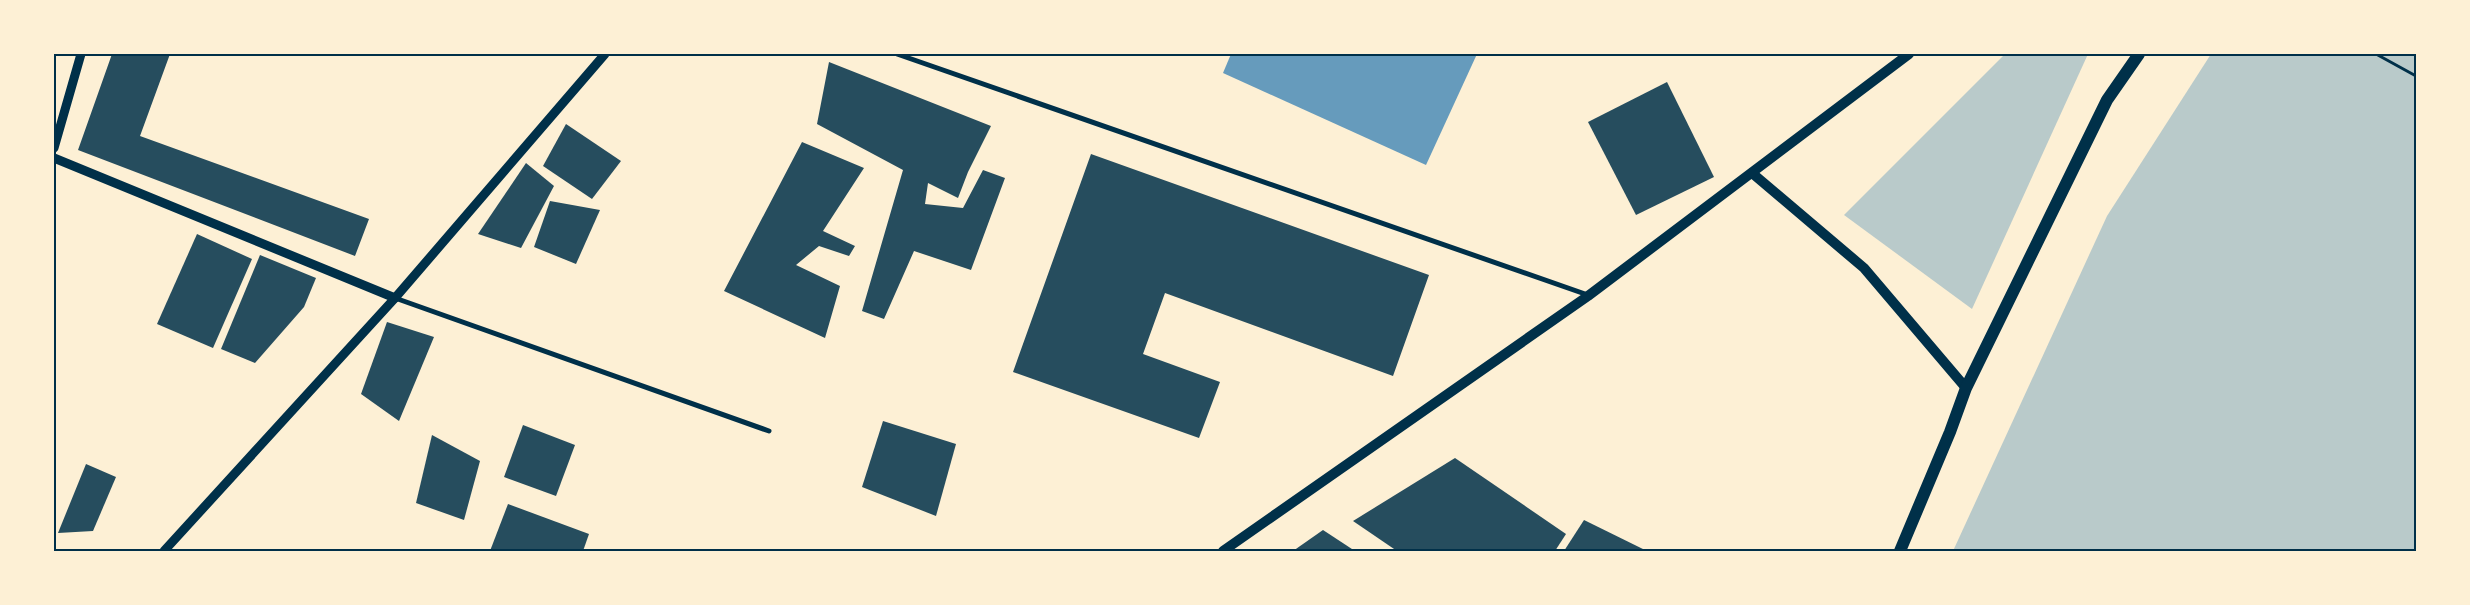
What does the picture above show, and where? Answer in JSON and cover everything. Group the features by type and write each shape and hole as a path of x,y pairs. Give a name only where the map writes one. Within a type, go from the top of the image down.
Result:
{"main road":[{"path":"1224,551 1588,296 1909,54"},
{"path":"1900,551 1950,432 1966,388 2107,100 2139,54"},
{"path":"1752,173 1864,268 1966,388"}],"street":[{"path":"54,148 81,54"},
{"path":"164,551 394,298 605,54"},
{"path":"897,54 1588,296"},
{"path":"54,158 394,298 769,431"}],"path":[{"path":"2376,54 2416,76"}],"shaded area":[{"path":"2005,54 2088,54 1972,309 1844,215"},
{"path":"2211,54 2416,54 2416,551 1953,551 2107,216"}],"water":[{"path":"1231,54 1477,54 1426,165 1223,73"}],"building":[{"path":"112,54 170,54 140,136 369,219 355,256 78,150"},
{"path":"829,62 991,126 968,172 958,198 928,183 925,204 963,208 983,170 1005,178 971,270 914,251 884,319 862,311 903,170 817,124"},
{"path":"1667,82 1714,177 1636,215 1588,122"},
{"path":"566,124 621,161 592,199 543,166"},
{"path":"802,142 864,168 823,231 855,246 849,256 819,246 796,265 840,286 825,338 724,291"},
{"path":"1091,154 1429,275 1393,376 1165,293 1143,354 1220,382 1199,438 1013,372"},
{"path":"526,163 554,186 521,248 478,234"},
{"path":"550,201 600,210 576,264 534,247"},
{"path":"197,234 252,259 213,348 157,324"},
{"path":"260,255 316,278 304,307 255,363 221,349"},
{"path":"387,322 434,337 399,421 361,394"},
{"path":"883,421 956,444 936,516 862,487"},
{"path":"523,425 575,445 556,496 504,477"},
{"path":"432,435 480,461 464,520 416,503"},
{"path":"1455,458 1566,534 1555,551 1397,551 1353,521"},
{"path":"86,464 116,477 93,531 58,533"},
{"path":"508,504 589,534 583,551 490,551"},
{"path":"1584,520 1647,551 1564,551"},
{"path":"1323,530 1355,551 1293,551"}]}
